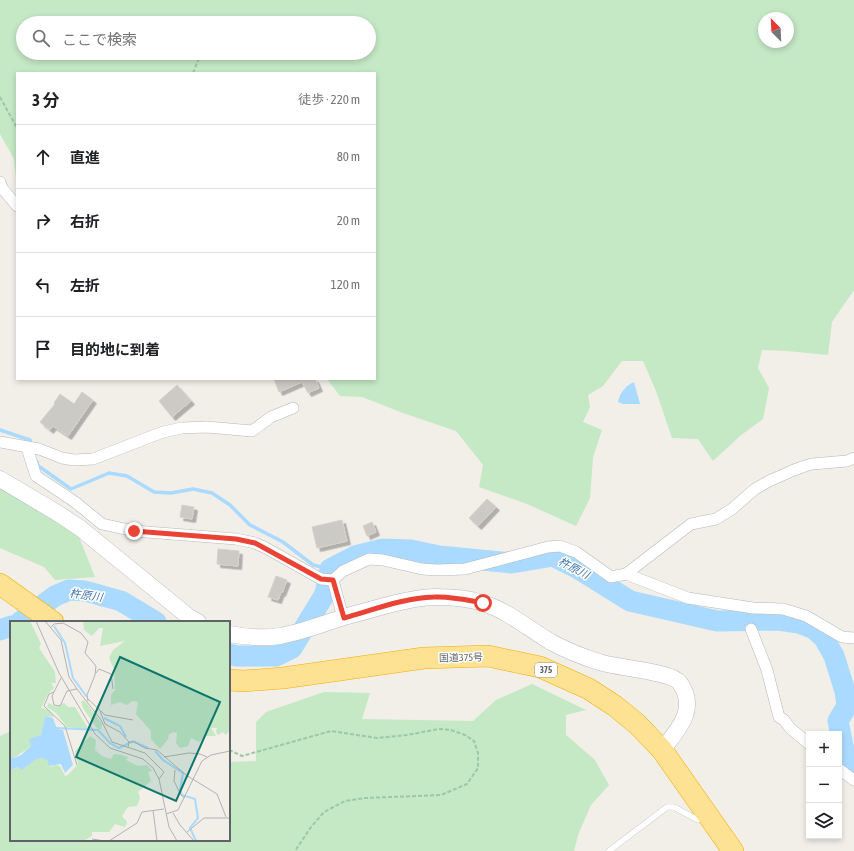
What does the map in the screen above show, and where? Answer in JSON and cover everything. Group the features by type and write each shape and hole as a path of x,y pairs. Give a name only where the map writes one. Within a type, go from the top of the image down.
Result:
{"highway":[{"path":"0,584 52,621"},
{"name":"国道375号","path":"230,680 284,678 424,658 488,656 540,667 589,689 615,706 637,724 662,750 733,851"}],"street":[{"path":"0,182 2,188 16,205"},
{"path":"0,442 39,449 62,458 74,460 93,458 163,432 182,428 207,427 252,430 271,418 293,408"},
{"path":"27,448 36,476 75,502 102,524 134,531 236,539 255,543 321,579 333,580 343,571 369,559 383,560 422,569 465,569 548,547 560,546 576,552 611,577 626,574 691,524 716,518 732,509 755,489 805,466 848,461 854,458"},
{"path":"0,479 80,528 189,617 196,621"},
{"path":"626,574 688,598 753,608 783,609 806,616 842,637 854,638"},
{"path":"333,580 344,618"},
{"path":"230,634 250,637 279,636 303,631 414,599 435,597 457,598 483,603 506,613 553,643 600,663 666,675 679,682 686,694 688,708 682,725 662,750"},
{"path":"751,629 767,670 779,717 806,741"},
{"path":"842,771 854,780"}],"lane":[{"path":"609,851 668,807 674,807 698,820 708,814"}],"path":[{"path":"193,72 198,60"},
{"path":"0,97 16,126"},
{"path":"230,750 242,756 331,731 377,738 407,735 439,729 451,730 465,735 474,741 478,753 478,768 467,784 441,795 365,798 345,802 324,812 311,827 295,851"}],"green space":[{"path":"0,0 854,0 854,290 832,322 828,355 762,350 758,368 769,388 763,419 740,436 713,461 698,439 672,438 656,391 643,361 622,361 603,386 588,395 590,407 583,422 602,430 593,457 590,498 576,526 527,504 479,487 483,465 456,431 362,397 340,396 328,380 376,380 376,72 16,72 16,178 14,159 0,134"},
{"path":"0,488 44,513 79,537 95,577 55,580 44,567 0,548"},
{"path":"532,684 586,710 566,715 566,735 595,760 609,785 591,805 578,835 574,851 0,851 0,736 10,731 10,841 230,841 230,762 256,761 256,722 266,712 324,692 370,693 362,719 473,721 496,700"}],"water":[{"path":"634,382 640,404 623,404 618,402 623,390"}],"building":[{"path":"274,380 315,380 319,388 308,393 302,382 279,392"},
{"path":"177,385 191,401 172,417 159,401"},
{"path":"82,392 93,400 68,436 53,426 50,430 40,422 55,404 54,403 60,394 74,404"},
{"path":"487,499 496,507 478,526 469,518"},
{"path":"182,505 194,507 192,519 180,517"},
{"path":"342,520 347,541 317,548 312,527"},
{"path":"372,522 376,532 367,536 363,526"},
{"path":"218,549 239,551 238,566 217,564"},
{"path":"276,576 287,580 278,600 268,597"}],"waterway":[{"path":"0,430 30,440 32,447"},
{"path":"37,462 37,465 71,489 109,473 127,476 154,492 171,493 193,489 212,493 230,505 250,525 283,542 313,565 330,569"},
{"name":"杵原川","path":"230,654 237,656 276,656 292,648 325,594 330,569 355,556 383,549 411,550 439,556 512,563 553,556 577,568 630,601 717,621 778,620 799,623 814,629 824,638 834,656 845,691 847,706 838,721 846,760 854,767"},
{"name":"杵原川","path":"21,621 55,596 69,590 85,591 121,601 154,621"},
{"name":"杵原川","path":"0,630 10,626"}],"route":[{"path":"134,531 236,539 255,543 321,579 333,580 338,602 344,618 414,599 435,597 457,598 483,603"}]}
